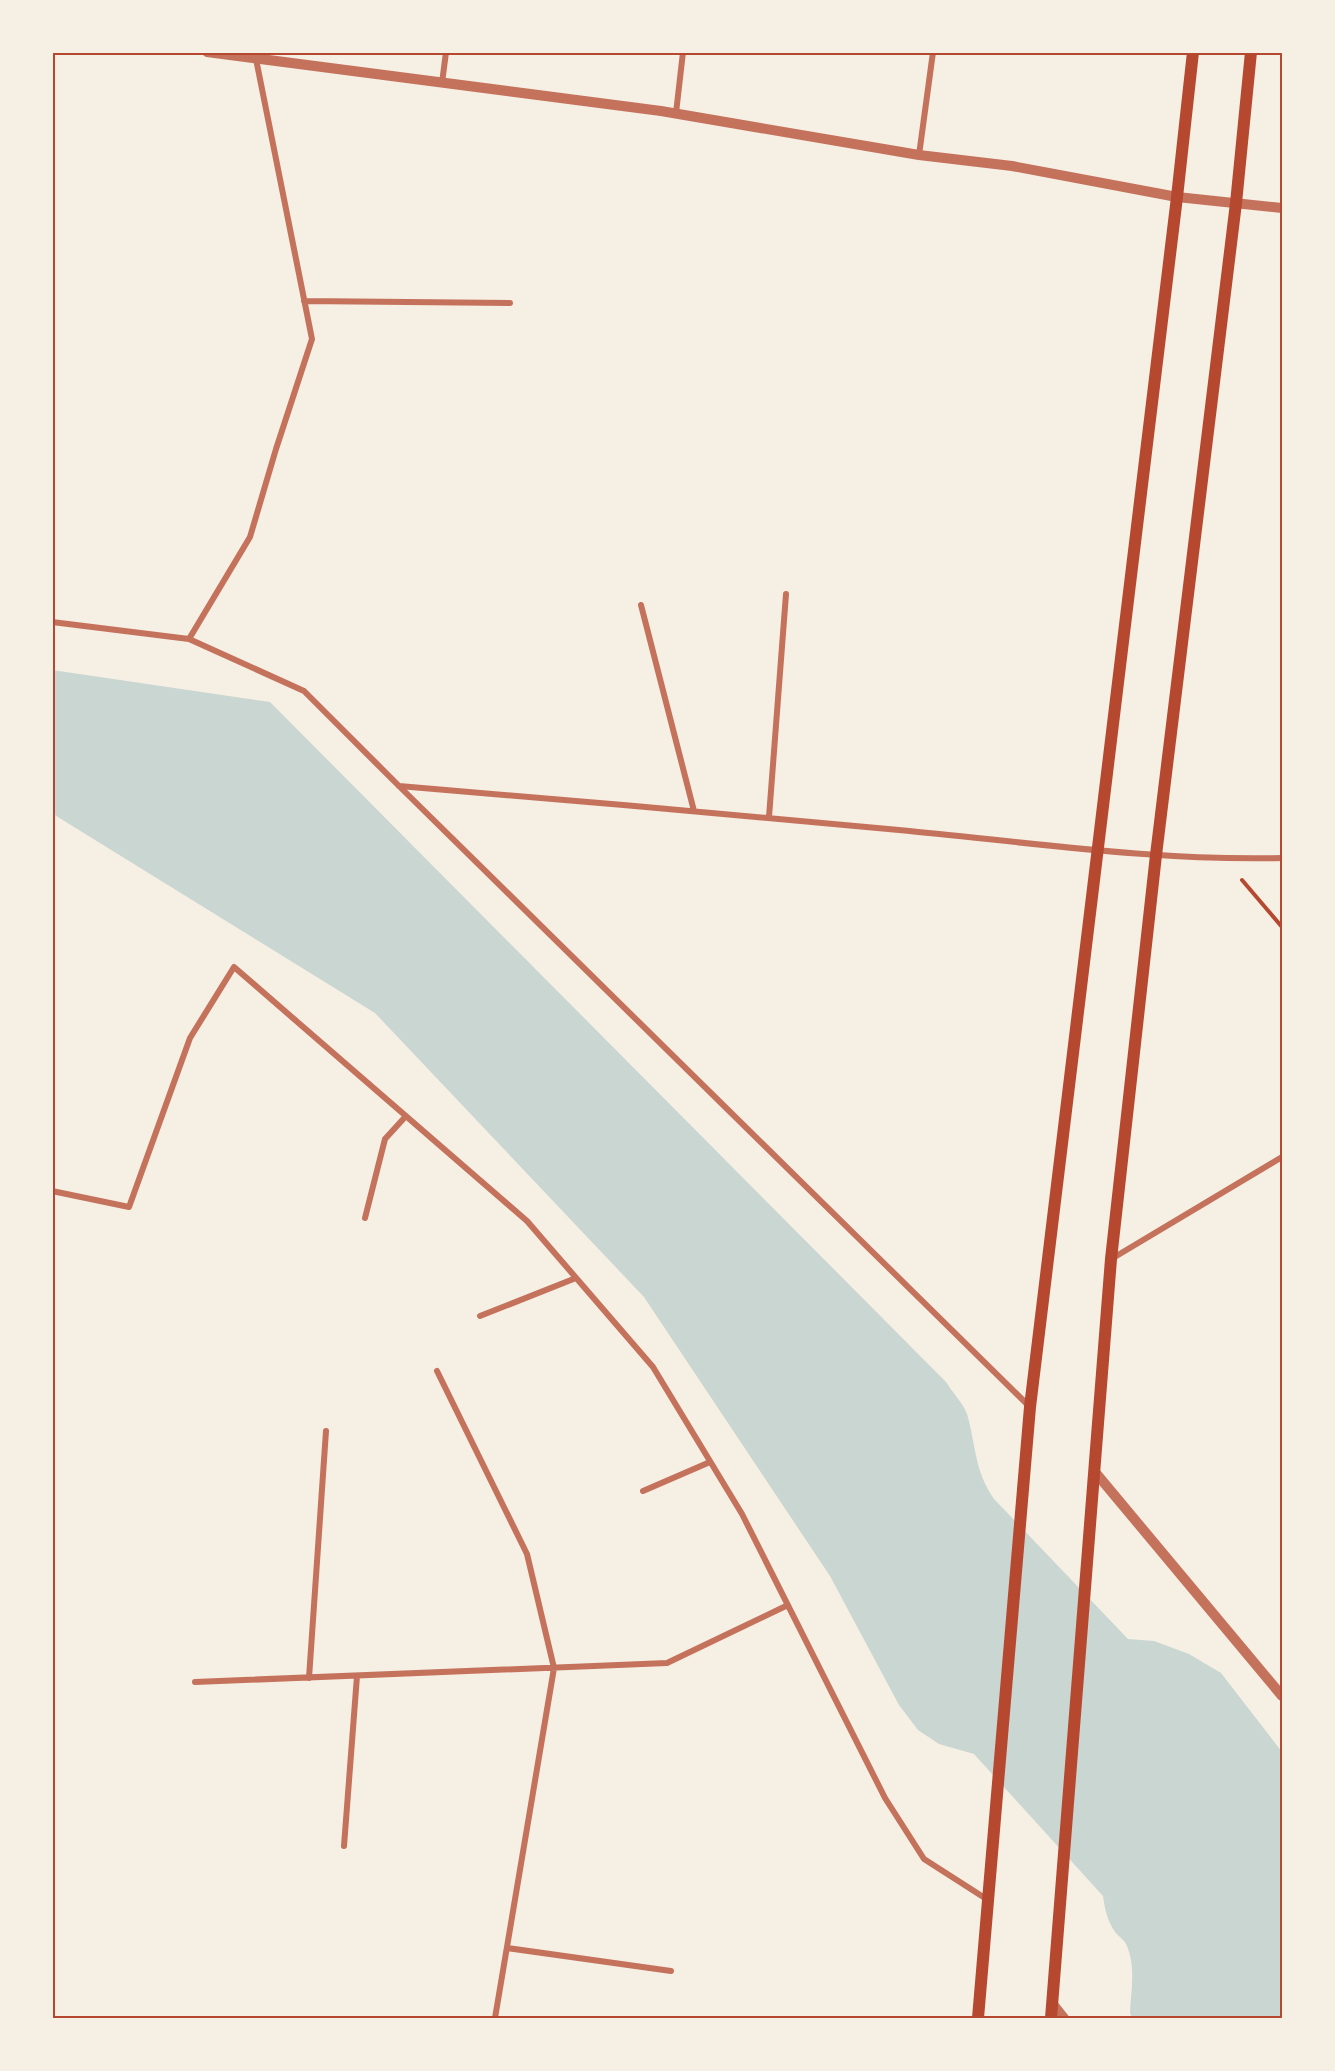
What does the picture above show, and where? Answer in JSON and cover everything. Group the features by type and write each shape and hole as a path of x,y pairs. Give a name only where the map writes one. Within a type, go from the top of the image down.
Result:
{"main road":[{"path":"978,2019 1030,1407 1177,197 1192,52"},
{"path":"1051,2019 1111,1259 1156,855 1236,203 1251,52"}],"street":[{"path":"207,52 676,113 919,155 1012,166 1177,197 1282,208"},
{"path":"442,83 446,52"},
{"path":"676,113 683,52"},
{"path":"919,155 933,52"},
{"path":"189,639 250,537 312,339 256,59"},
{"path":"304,301 510,303"},
{"path":"769,817 786,594"},
{"path":"641,605 694,811"},
{"path":"52,622 189,639 304,691 1030,1407"},
{"path":"399,786 769,817 1156,855 1225,859 1282,858"},
{"path":"52,1191 129,1206 190,1038 234,967 527,1221 653,1367 742,1514 885,1798 924,1859 988,1900"},
{"path":"365,1218 385,1139 406,1116"},
{"path":"1111,1259 1282,1157"},
{"path":"480,1316 576,1278"},
{"path":"437,1371 527,1554 554,1668 495,2019"},
{"path":"309,1678 326,1431"},
{"path":"643,1491 710,1462"},
{"path":"1095,1472 1282,1696"},
{"path":"195,1682 667,1663 788,1605"},
{"path":"344,1846 357,1676"},
{"path":"507,1948 671,1971"},
{"path":"1052,2003 1064,2019"}],"path":[{"path":"1225,859 1282,927"}],"shaded area":[{"path":"52,670 270,702 946,1382 967,1414 979,1468 994,1499 1128,1639 1154,1641 1189,1654 1221,1673 1282,1752 1282,2018 1132,2018 1130,2013 1132,1971 1130,1954 1126,1944 1110,1923 1103,1896 974,1754 939,1744 918,1730 899,1705 830,1576 644,1297 375,1013 53,814"}]}
